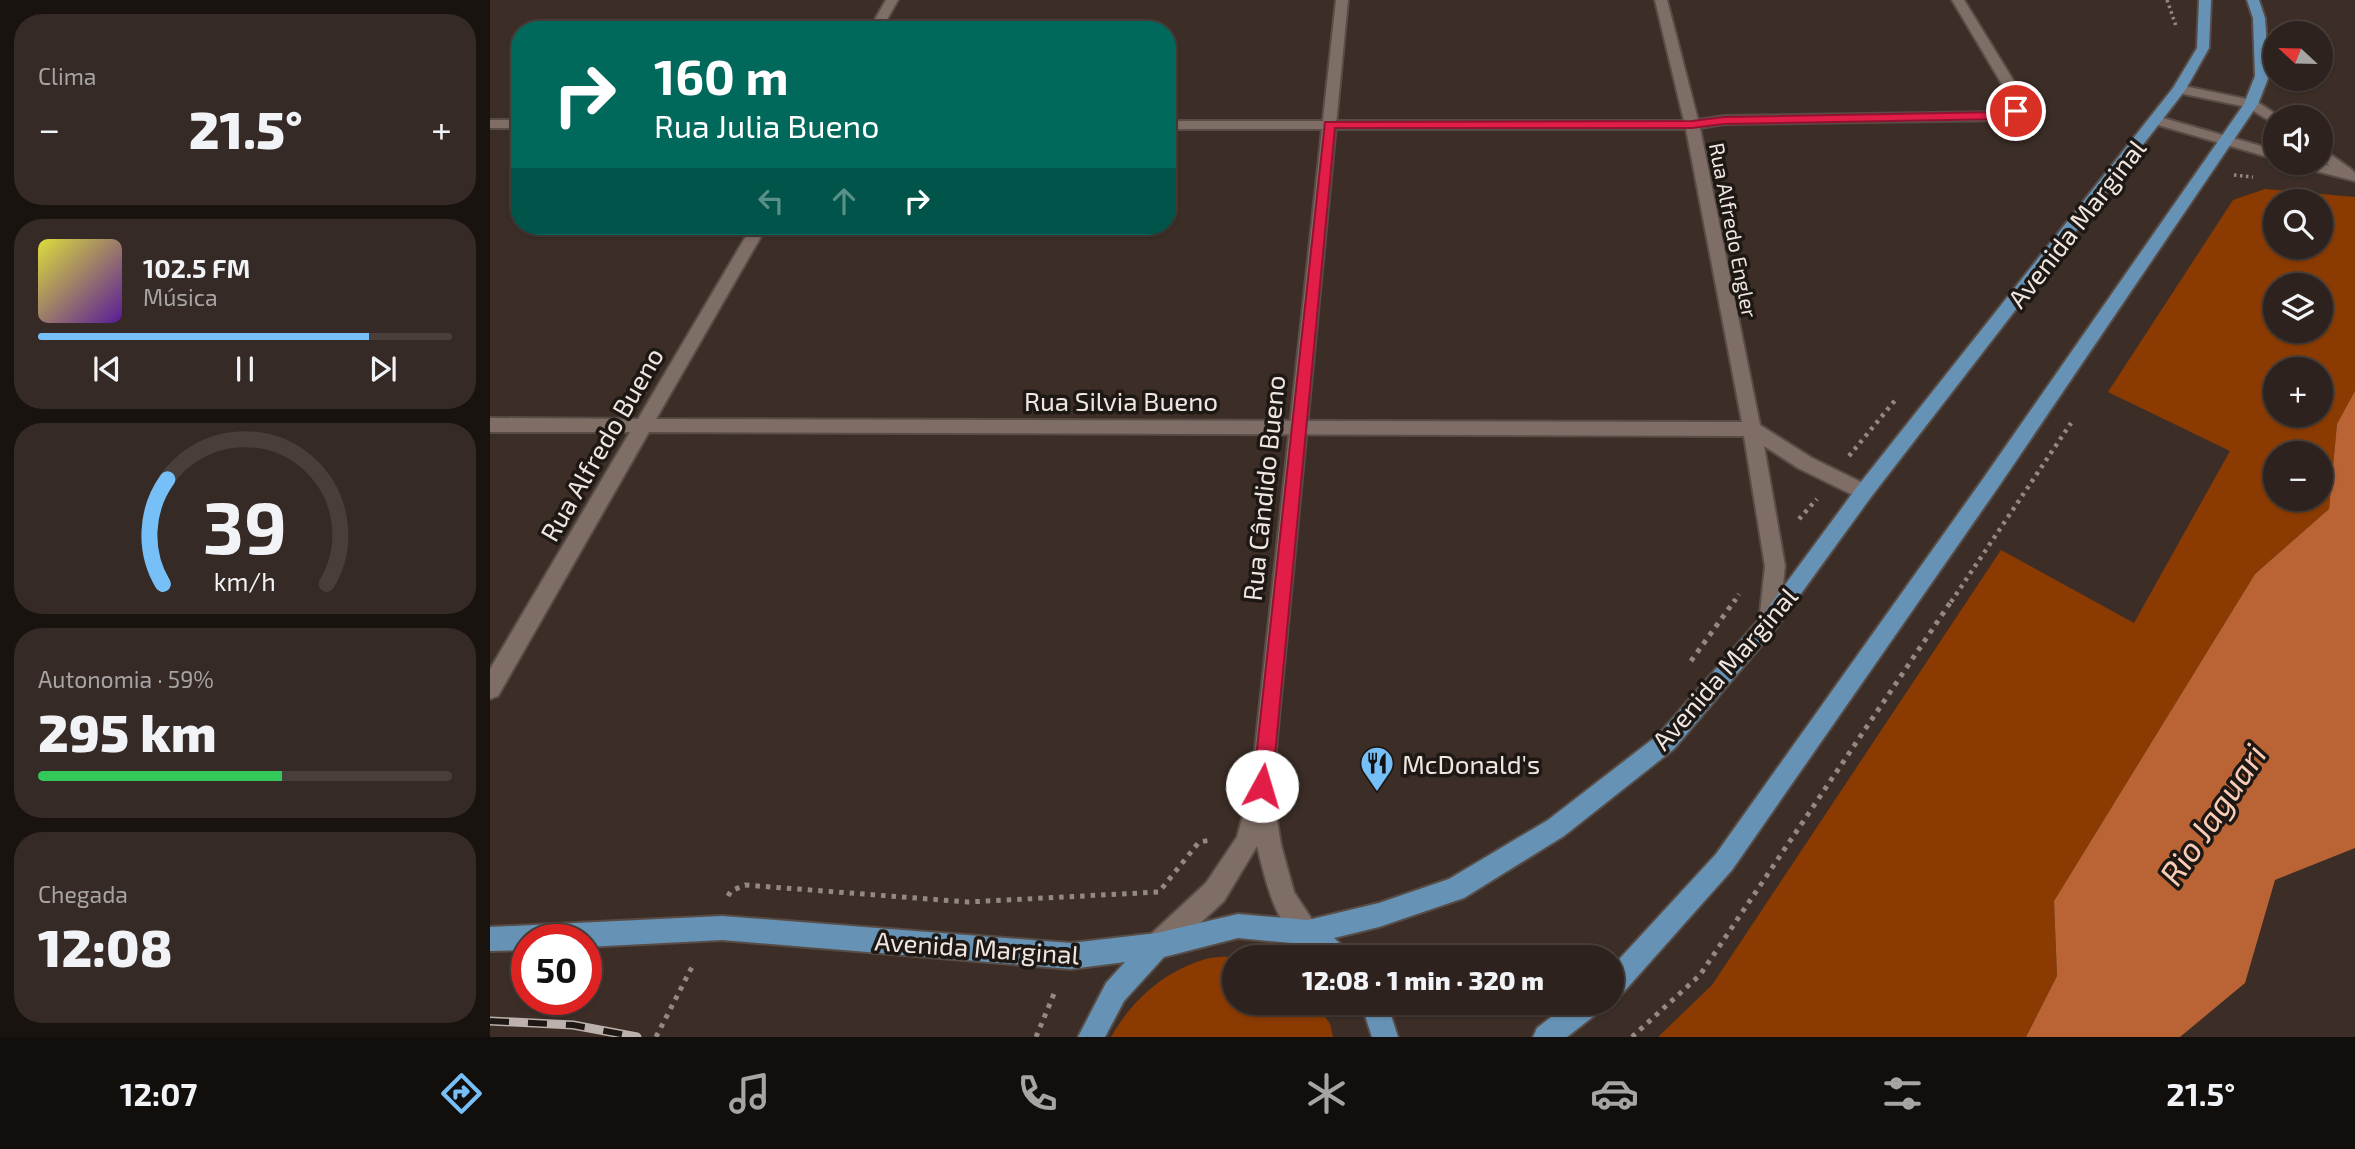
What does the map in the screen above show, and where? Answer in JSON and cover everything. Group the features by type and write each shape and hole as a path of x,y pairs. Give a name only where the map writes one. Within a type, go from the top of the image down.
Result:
{"main road":[{"name":"Rua Cândido Bueno","path":"1299,427 1342,0"},
{"name":"Avenida Marginal","path":"490,939 722,928 1071,957 1157,946 1238,926 1308,932 1380,915 1455,890 1556,828 1666,742 1769,622 1864,492 2179,89 2203,48 2205,0"},
{"path":"1624,973 1724,862 1992,481 2251,104 2262,76 2259,18 2253,0"},
{"path":"1308,932 1323,945"},
{"path":"1091,1037 1115,992 1157,946"},
{"path":"1378,1015 1385,1037"},
{"path":"1546,1037 1574,1015"}],"street":[{"path":"880,21 892,0"},
{"name":"Rua Alfredo Engler","path":"1661,0 1692,125 1752,429 1775,566 1769,622"},
{"path":"1176,125 1692,125 1724,121 2004,116 2016,111 2019,101 1958,0"},
{"path":"2179,89 2251,104 2263,112"},
{"path":"2156,120 2263,152"},
{"path":"490,124 511,124"},
{"path":"2333,161 2354,178"},
{"path":"2333,172 2354,178"},
{"name":"Rua Alfredo Bueno","path":"490,689 754,235"},
{"name":"Rua Silvia Bueno","path":"490,425 1752,429"},
{"name":"Rua Cândido Bueno","path":"1157,946 1215,892 1247,842 1262,786 1299,427"},
{"path":"1752,429 1805,463 1864,492"},
{"path":"1262,786 1269,845 1283,898 1308,932"}],"path":[{"path":"2166,0 2180,38"},
{"path":"1632,1037 1700,975 2076,415"},
{"path":"1772,548 1835,478"},
{"path":"1036,1037 1071,957"}],"shaded area":[{"path":"2263,190 2263,259 2333,259 2333,195 2355,197 2355,391 2337,424 2333,466 2333,441 2263,441 2263,511 2327,511 2255,574 2054,901 2057,976 2026,1037 1658,1037 1712,985 2001,550 2134,623 2230,451 2108,392 2233,200"},
{"path":"1220,957 1222,1015 1324,1015 1330,1024 1333,1037 1111,1037 1139,999 1163,979 1191,964"}],"water":[{"name":"Rio Jaguari","path":"2355,391 2355,848 2275,880 2245,983 2180,1037 2026,1037 2057,976 2054,901 2255,574 2327,511 2333,511 2337,424"}],"railway":[{"path":"490,1021 573,1025 637,1037"}],"place":[{"name":"McDonald's","path":"1377,793"}],"route":[{"path":"1262,786 1329,125 1692,125 1724,121 2004,116 2016,111"}]}
